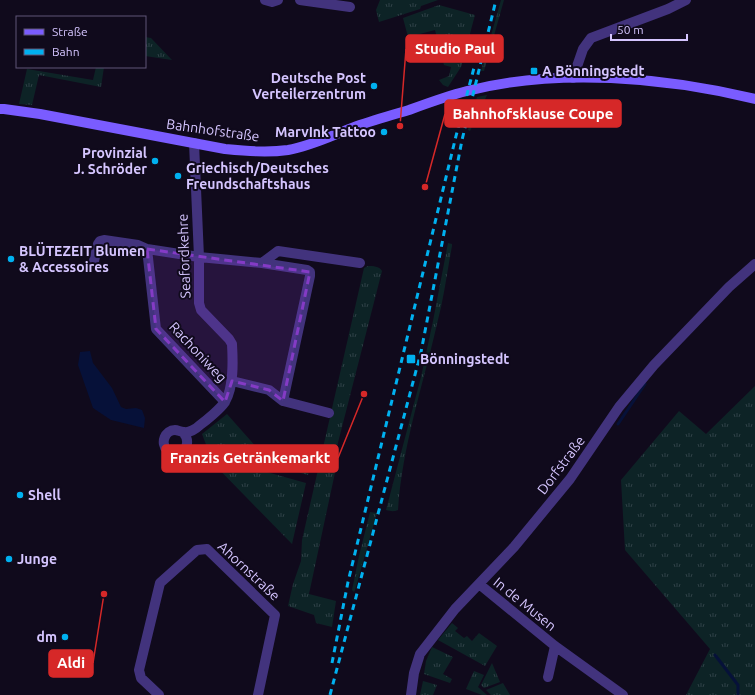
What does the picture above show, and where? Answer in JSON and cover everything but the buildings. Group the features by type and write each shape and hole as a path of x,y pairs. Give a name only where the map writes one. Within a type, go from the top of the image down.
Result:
{"main road":[{"name":"Bahnhofstraße","path":"0,109 40,114 248,152 269,152 289,150 448,96 487,87 531,80 573,78 623,79 671,83 755,99"}],"street":[{"path":"265,0 272,2 278,0"},
{"path":"300,0 350,7"},
{"path":"573,78 583,49 591,38 668,9 686,0"},
{"name":"Seafordkehre","path":"183,432 194,430 206,421 225,402 232,380 232,344 201,310 199,302 199,257 194,143"},
{"path":"94,261 98,244 100,240 104,240 138,245 147,249 199,257 262,263 312,272 283,401"},
{"name":"Rachoniweg","path":"147,249 156,329 225,402"},
{"path":"262,263 278,251 360,263"},
{"name":"Dorfstraße","path":"411,695 414,673 420,654 455,609 514,547 570,479 619,407 654,365 729,288 755,264"},
{"path":"232,380 269,390 283,401 329,413"},
{"name":"Ahornstraße","path":"159,695 141,678 139,670 160,583 197,550 207,549 275,615 258,695"},
{"name":"In de Musen","path":"479,584 555,646 623,695"},
{"name":"In de Musen","path":"548,677 555,646"}],"highlighted area":[{"path":"147,249 310,272 283,401 269,390 232,381 225,402 156,329"}],"green space":[{"path":"380,0 438,0 421,6 420,9 379,22 376,10"},
{"path":"501,0 504,0 484,71 481,71"},
{"path":"439,5 475,15 461,67 448,87 443,85 439,80 449,76 451,67 444,65 435,30 408,37 403,18"},
{"path":"146,37 151,38 172,60 146,56"},
{"path":"96,68 104,68 101,87 39,75 32,105 19,104 27,69 93,80"},
{"path":"487,95 470,131 468,130 477,97"},
{"path":"448,243 452,244 452,246 444,295 408,440 400,486 398,510 386,510 421,377"},
{"path":"368,266 378,267 382,271 333,462 336,468 309,594 336,601 332,627 316,623 314,615 288,606 293,584 301,561 302,540 364,268"},
{"path":"755,386 755,695 686,695 710,649 625,550 621,480 679,411 706,434"},
{"path":"227,414 258,449 311,463 308,475 207,447 202,434"},
{"path":"205,455 306,483 292,544"},
{"path":"370,512 377,513 354,592 352,590"},
{"path":"452,623 458,628 455,631 464,638 467,636 472,641 479,633 497,646 485,666 438,640"},
{"path":"432,647 453,657 443,674 452,679 450,683 424,674 426,661"},
{"path":"492,663 500,682 484,688 481,685"},
{"path":"474,671 484,675 478,687 487,695 482,695 466,689"},
{"path":"423,681 437,685 433,695 420,695"},
{"path":"503,683 510,695 491,695 486,690"}],"water":[{"path":"90,351 93,363 112,388 121,407 126,409 136,408 142,410 145,418 144,428 111,420 93,408 78,365 80,352"}],"waterway":[{"path":"618,424 645,384"},
{"path":"715,655 738,685 738,695"}],"railway":[{"path":"330,695 421,352 462,140 496,0"},
{"path":"332,663 348,582 456,136 475,64"}],"place":[{"name":"A Bönningstedt","path":"534,71"},
{"name":"Deutsche Post Verteilerzentrum","path":"374,86"},
{"name":"Studio Paul","path":"400,126"},
{"name":"MarvInk Tattoo","path":"384,132"},
{"name":"Provinzial J. Schröder","path":"155,161"},
{"name":"Griechisch/Deutsches Freundschaftshaus","path":"178,176"},
{"name":"Bahnhofsklause Coupe","path":"425,187"},
{"name":"BLÜTEZEIT Blumen & Accessoires","path":"11,259"},
{"name":"Bönningstedt","path":"411,359"},
{"name":"Franzis Getränkemarkt","path":"364,394"},
{"name":"Shell","path":"20,495"},
{"name":"Junge","path":"9,559"},
{"name":"Aldi","path":"104,594"},
{"name":"dm","path":"65,637"}]}
